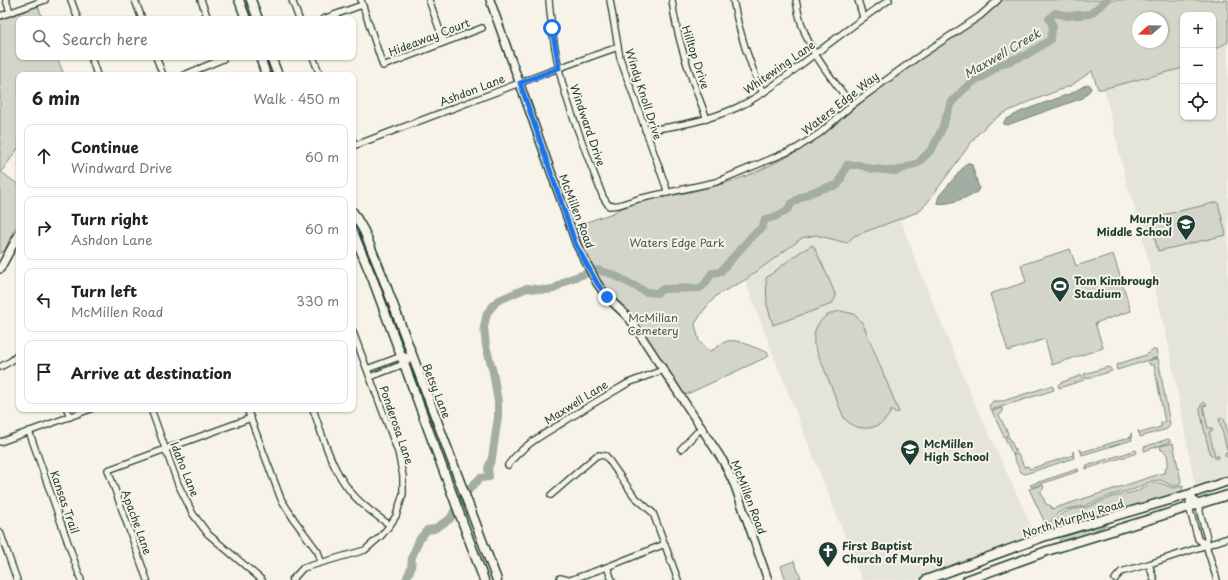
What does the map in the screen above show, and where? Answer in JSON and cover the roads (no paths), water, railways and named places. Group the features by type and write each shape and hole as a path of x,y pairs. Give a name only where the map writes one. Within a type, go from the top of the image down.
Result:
{"main road":[{"path":"239,0 245,16"},
{"path":"251,0 257,16"},
{"path":"261,60 265,72"},
{"path":"272,60 277,72"},
{"name":"Betsy Lane","path":"356,217 364,231 497,580"},
{"name":"Betsy Lane","path":"356,239 373,280 484,580"},
{"name":"North Murphy Road","path":"926,580 1043,537 1190,494 1228,481"},
{"path":"967,580 1047,551 1228,496"}],"street":[{"path":"6,0 10,12"},
{"path":"0,16 45,0"},
{"path":"71,0 77,16"},
{"path":"134,0 141,16"},
{"path":"201,0 207,16"},
{"path":"292,0 298,16"},
{"path":"429,0 444,42"},
{"name":"McMillen Road","path":"490,0 576,245 597,283 607,297 632,322 723,461 735,486 768,580"},
{"name":"Windward Drive","path":"550,0 552,28 559,68 572,114 603,197 609,206"},
{"name":"Windy Knoll Drive","path":"610,0 618,47 667,193"},
{"name":"Hilltop Drive","path":"672,0 679,43 707,119"},
{"path":"733,0 737,20 748,57 763,93"},
{"path":"796,0 801,27 814,55 852,106"},
{"path":"858,0 863,17"},
{"name":"Whitewing Lane","path":"645,130 678,127 707,119 738,107 763,93 863,17 889,0"},
{"name":"Waters Edge Way","path":"609,206 620,205 638,199 716,182 797,148 820,133 852,106 915,59 980,16 998,0"},
{"path":"330,16 361,2"},
{"name":"Hideaway Court","path":"361,2 383,66 482,28"},
{"name":"Ashdon Lane","path":"356,142 618,47"},
{"path":"92,60 96,72"},
{"path":"157,60 161,72"},
{"path":"191,72 218,60"},
{"path":"314,60 319,72"},
{"path":"0,268 16,239"},
{"name":"Ponderosa Lane","path":"292,580 303,568 364,550 381,536 390,525 396,516 403,494 404,476 398,452 356,340"},
{"path":"0,367 16,357"},
{"path":"367,369 412,357"},
{"path":"370,377 403,360"},
{"name":"Maxwell Lane","path":"508,465 528,444 606,396 628,383 663,370"},
{"path":"68,412 70,417"},
{"path":"0,442 83,412"},
{"name":"Idaho Lane","path":"152,412 178,484 193,514 208,534 262,580"},
{"path":"248,412 281,499 318,552 321,562"},
{"path":"314,412 334,466 349,490 371,512 390,525"},
{"path":"165,449 251,418"},
{"path":"681,449 702,428"},
{"name":"Kansas Trail","path":"29,431 81,580"},
{"name":"Apache Lane","path":"147,580 108,470 165,449"},
{"path":"551,494 596,456 606,456 634,496 653,513 666,544 678,580"},
{"path":"1190,494 1198,505 1207,538 1206,545 1217,580"},
{"path":"1190,494 1189,507 1198,539 1206,545"},
{"path":"0,532 17,580"},
{"path":"1115,579 1121,572 1228,538"},
{"path":"560,578 569,580 666,544"},
{"path":"1149,564 1154,580"},
{"path":"607,567 612,580"}],"waterway":[{"name":"Maxwell Creek","path":"406,580 411,568 412,557 419,540 427,530 434,529 450,519 460,500 474,484 480,478 489,477 488,468 492,458 498,417 498,402 493,372 486,346 484,327 487,313 497,301 527,288 545,290 554,289 567,280 597,270 612,274 646,292 657,293 663,289 700,288 705,284 712,273 720,272 753,235 762,228 765,219 783,213 792,203 809,193 838,185 847,165 859,165 873,169 896,171 918,163 932,149 941,131 951,103 964,89 999,65 1026,55 1050,40 1053,26 1049,19 1055,13 1068,16 1090,14 1107,0"}],"place":[{"name":"Murphy Middle School","path":"1186,241"},
{"name":"Tom Kimbrough Stadium","path":"1060,303"},
{"name":"McMillen High School","path":"910,466"},
{"name":"First Baptist Church of Murphy","path":"828,568"}],"park label":[{"name":"Waters Edge Park","path":"677,242"},
{"name":"McMillan Cemetery","path":"653,323"}]}
